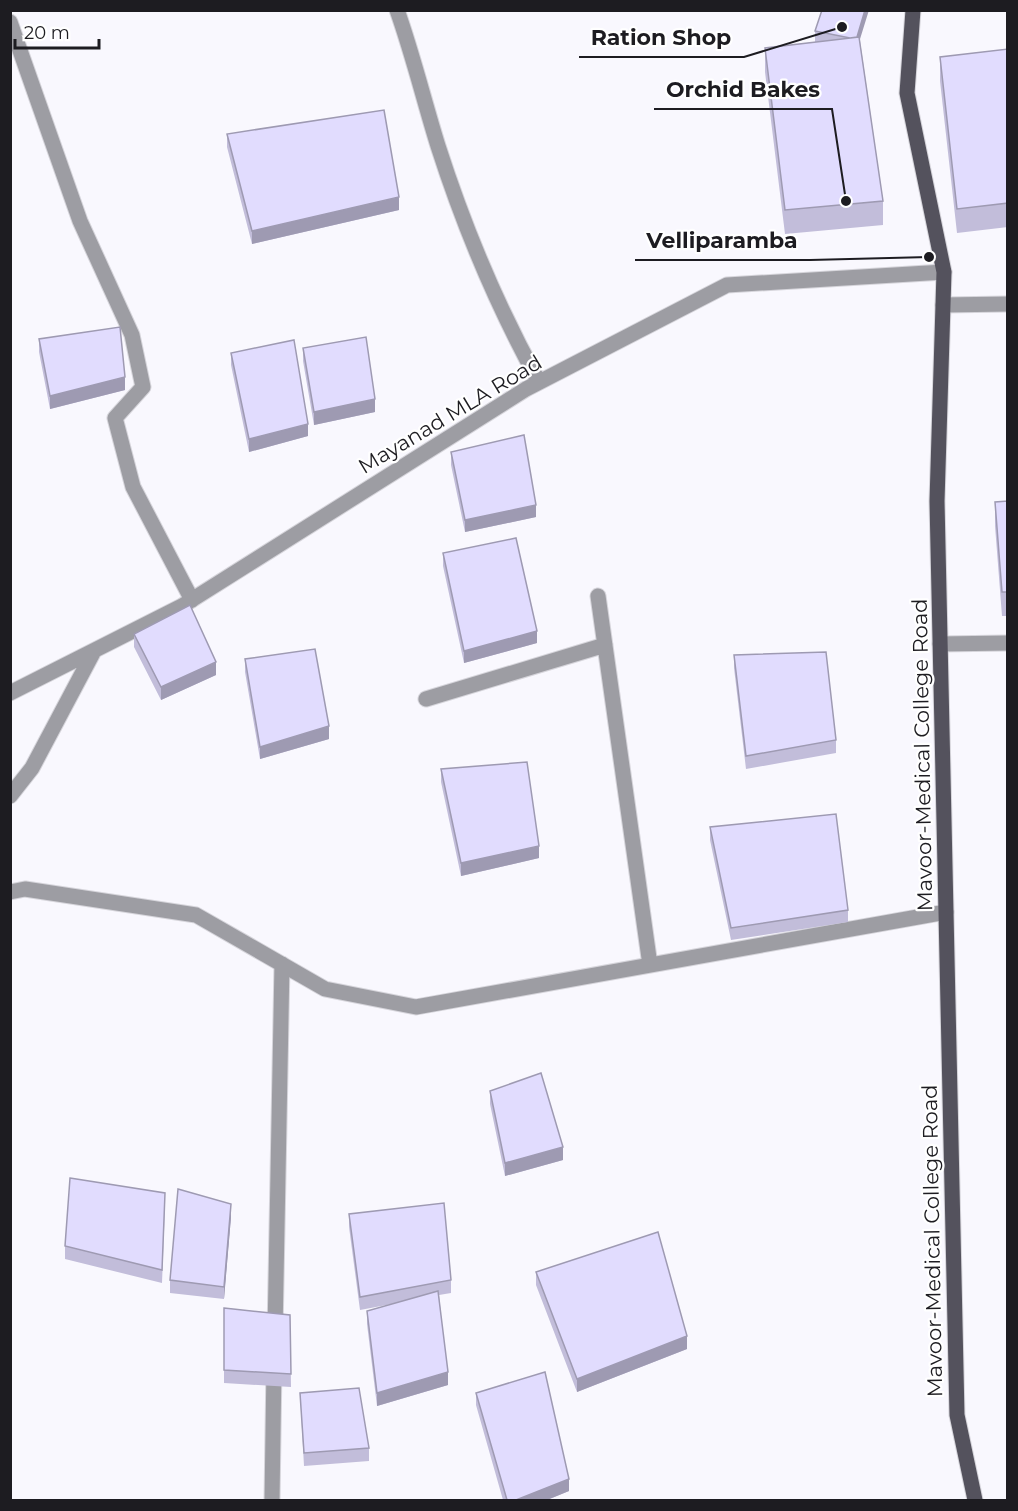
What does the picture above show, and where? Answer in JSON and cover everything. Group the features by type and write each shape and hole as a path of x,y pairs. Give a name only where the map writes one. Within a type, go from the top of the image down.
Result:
{"main road":[{"name":"Mavoor-Medical College Road","path":"913,10 908,93 944,272 937,501 957,1415 975,1500"}],"street":[{"path":"397,10 413,56 438,146 463,218 511,327 539,382"},
{"path":"10,22 80,221 132,335 143,387 115,418 133,487 192,600"},
{"name":"Mayanad MLA Road","path":"10,693 192,600 539,382 727,285 944,272"},
{"path":"942,305 1008,304"},
{"path":"598,596 650,965"},
{"path":"940,644 1008,643"},
{"path":"426,699 605,645"},
{"path":"10,796 32,768 94,651"},
{"path":"10,892 25,889 196,915 325,989 416,1007 946,912"},
{"path":"272,1500 282,964"}],"building":[{"path":"822,10 865,10 857,37 850,38 815,31"},
{"path":"859,37 883,201 785,210 765,48"},
{"path":"1008,49 1008,203 957,209 940,57"},
{"path":"384,110 399,197 252,231 227,134"},
{"path":"120,327 125,377 50,396 39,339"},
{"path":"366,337 375,399 314,412 303,348"},
{"path":"294,340 308,424 249,439 231,353"},
{"path":"524,435 536,505 465,520 451,452"},
{"path":"1008,501 1008,592 1002,592 995,502"},
{"path":"516,538 537,631 464,651 443,553"},
{"path":"190,605 216,662 161,687 134,634"},
{"path":"315,649 329,726 260,747 245,659"},
{"path":"826,652 836,740 746,756 734,655"},
{"path":"527,762 539,846 461,863 441,769"},
{"path":"836,814 848,910 731,928 710,827"},
{"path":"541,1073 563,1147 505,1163 490,1091"},
{"path":"70,1178 165,1193 162,1270 65,1246"},
{"path":"178,1189 231,1204 224,1287 170,1280"},
{"path":"444,1203 451,1280 360,1297 349,1214"},
{"path":"658,1232 687,1336 577,1379 536,1272"},
{"path":"438,1291 448,1372 377,1393 367,1311"},
{"path":"224,1308 290,1315 291,1374 224,1370"},
{"path":"545,1372 569,1479 516,1500 507,1500 476,1393"},
{"path":"359,1388 369,1448 304,1453 300,1393"}],"place":[{"name":"Ration Shop","path":"842,27"},
{"name":"Orchid Bakes","path":"846,201"},
{"name":"Velliparamba","path":"929,257"}]}
